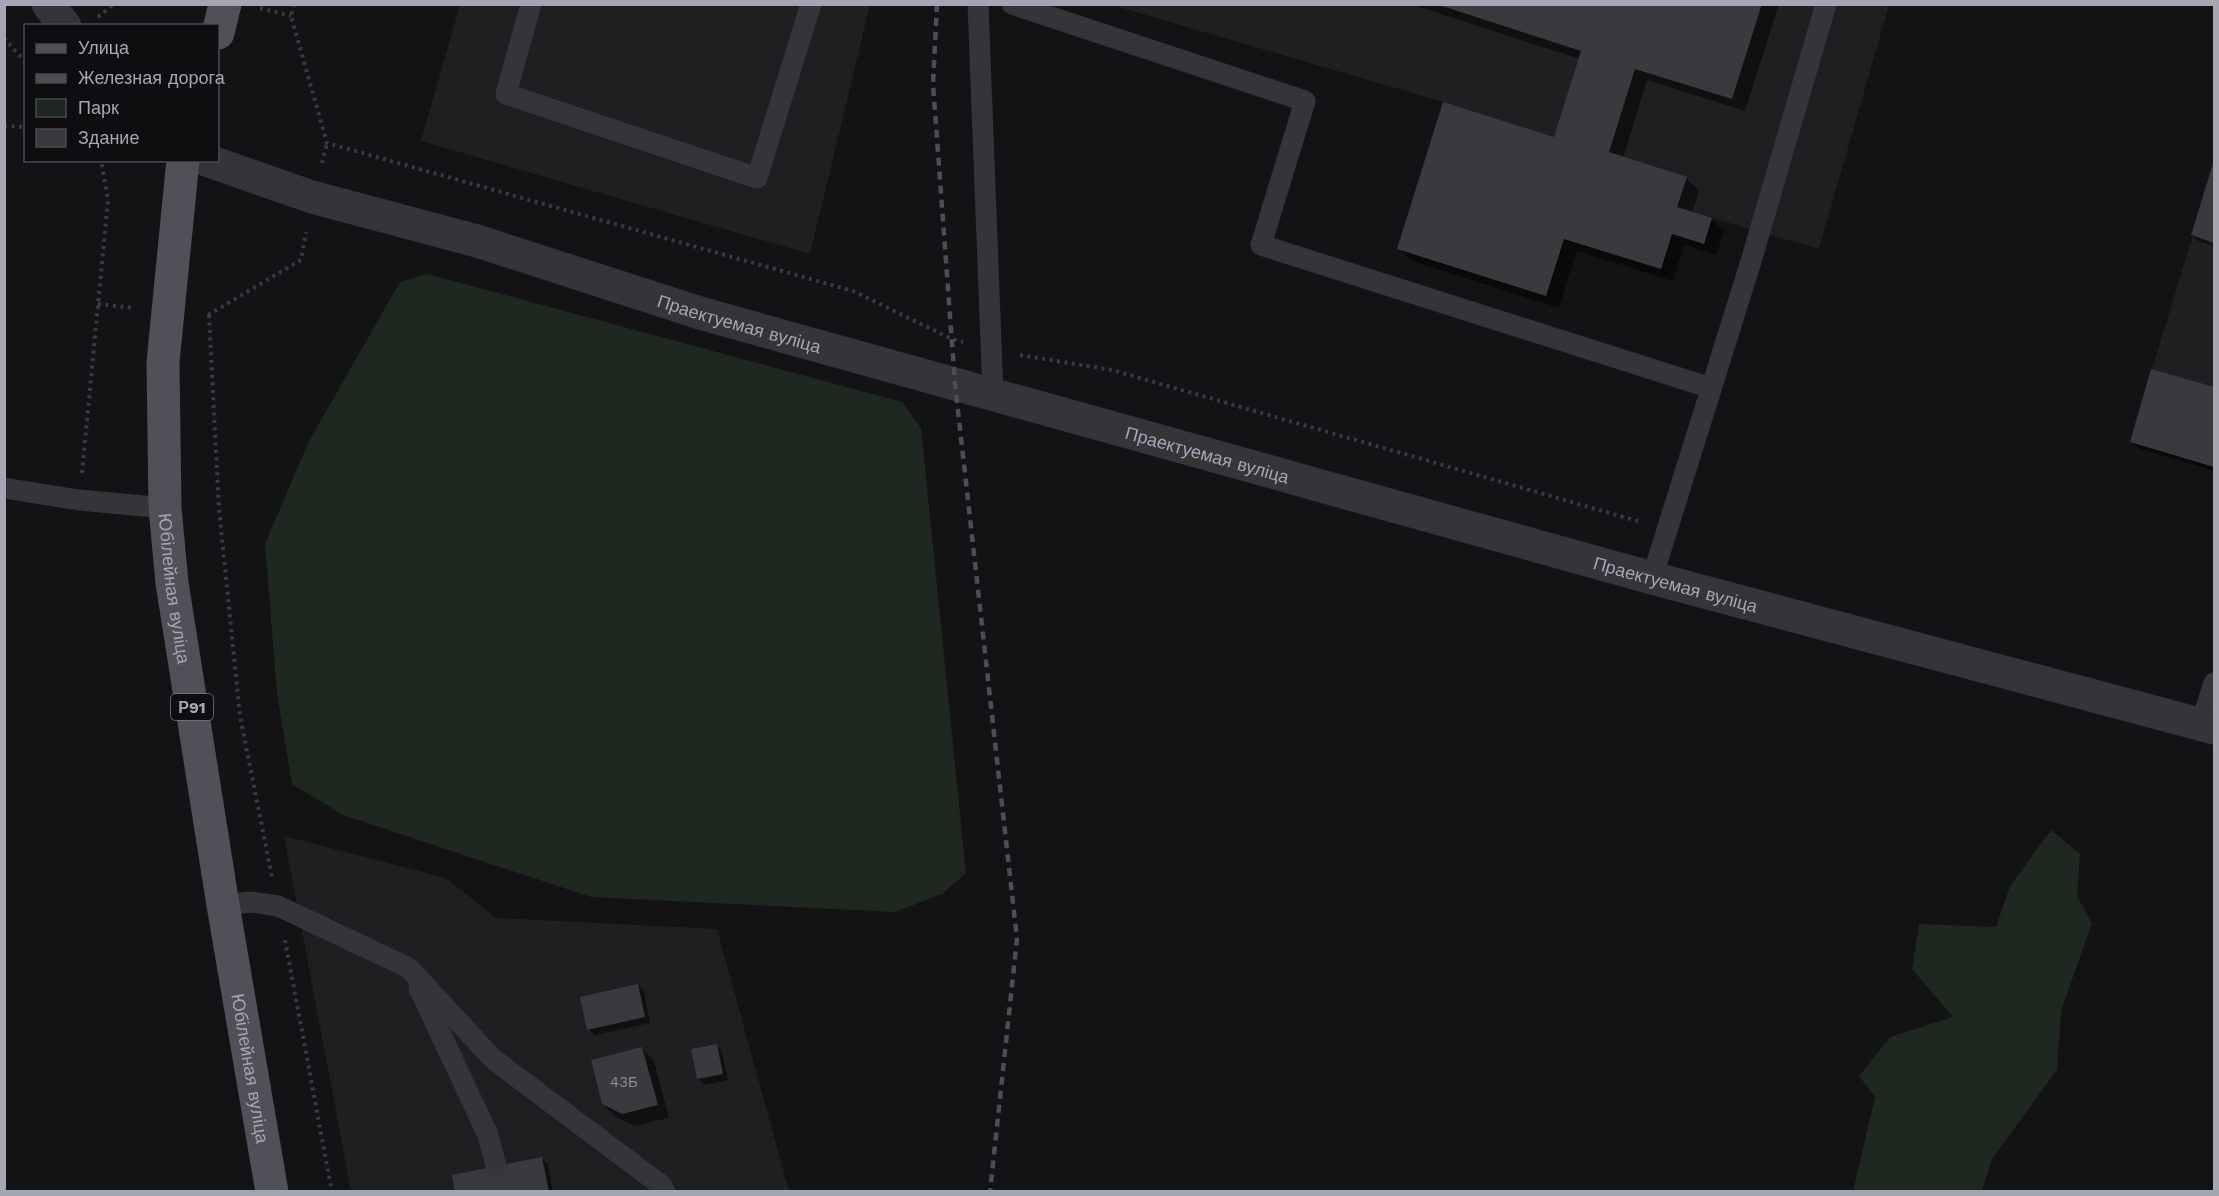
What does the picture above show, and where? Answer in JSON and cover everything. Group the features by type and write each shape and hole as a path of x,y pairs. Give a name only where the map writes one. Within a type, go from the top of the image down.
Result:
{"main road":[{"path":"219,29 225,4"},
{"name":"Юбілейная вуліца","path":"183,162 163,362 165,508 172,583 223,905 272,1191"}],"street":[{"path":"48,4 63,24"},
{"name":"Праектуемая вуліца","path":"212,162 312,197 477,242 700,313 1652,578 2208,726"}],"lane":[{"path":"531,4 506,94 756,178 811,4"},
{"path":"978,4 993,395"},
{"path":"1012,4 1305,101 1261,245 1711,388"},
{"path":"1652,578 1760,230 1826,4"},
{"path":"4,488 79,500 165,508"},
{"path":"2208,726 2214,683"},
{"path":"223,905 251,902 278,906 409,968 492,1059 661,1185 665,1191"},
{"path":"409,968 488,1135 496,1166"}],"path":[{"path":"98,304 209,315 301,260 312,197 327,144 291,16 294,4"},
{"path":"258,7 291,16"},
{"path":"4,38 24,61"},
{"path":"4,126 24,127"},
{"path":"327,144 854,291 952,339 992,350 1112,370 1667,529"},
{"path":"79,500 108,200 101,162"},
{"path":"209,315 219,509 240,716 332,1191"}],"shaded area":[{"path":"460,5 870,5 810,254 421,141"},
{"path":"1112,5 1889,5 1819,249 1712,218 1672,234 1661,269 1564,239 1546,296 1397,249 1443,102"},
{"path":"2214,165 2214,464 2130,442"},
{"path":"284,836 446,878 496,918 717,929 789,1191 351,1191"}],"green space":[{"path":"427,274 902,402 921,428 966,873 942,894 895,912 591,897 343,815 292,784 277,694 265,544 309,441 400,282"},
{"path":"2051,830 2080,854 2077,896 2092,923 2061,1011 2057,1070 1992,1159 1982,1191 1853,1191 1875,1097 1859,1076 1890,1037 1953,1017 1912,969 1919,924 1996,927 2010,886"}],"building":[{"path":"1436,4 1762,4 1732,99 1635,69 1609,152 1687,177 1677,207 1712,218 1704,244 1672,234 1661,269 1564,239 1546,296 1397,249 1443,102 1554,137 1581,51"},
{"path":"2214,160 2214,243 2191,235"},
{"path":"2151,369 2214,387 2214,467 2130,442"},
{"path":"638,984 645,1017 587,1030 580,997"},
{"path":"717,1044 723,1074 697,1079 691,1049"},
{"path":"642,1047 658,1105 622,1114 602,1104 591,1060"},
{"path":"542,1157 549,1192 455,1192 452,1175"}],"railway":[{"path":"937,4 933,84 955,384 1017,939 990,1192"}]}
